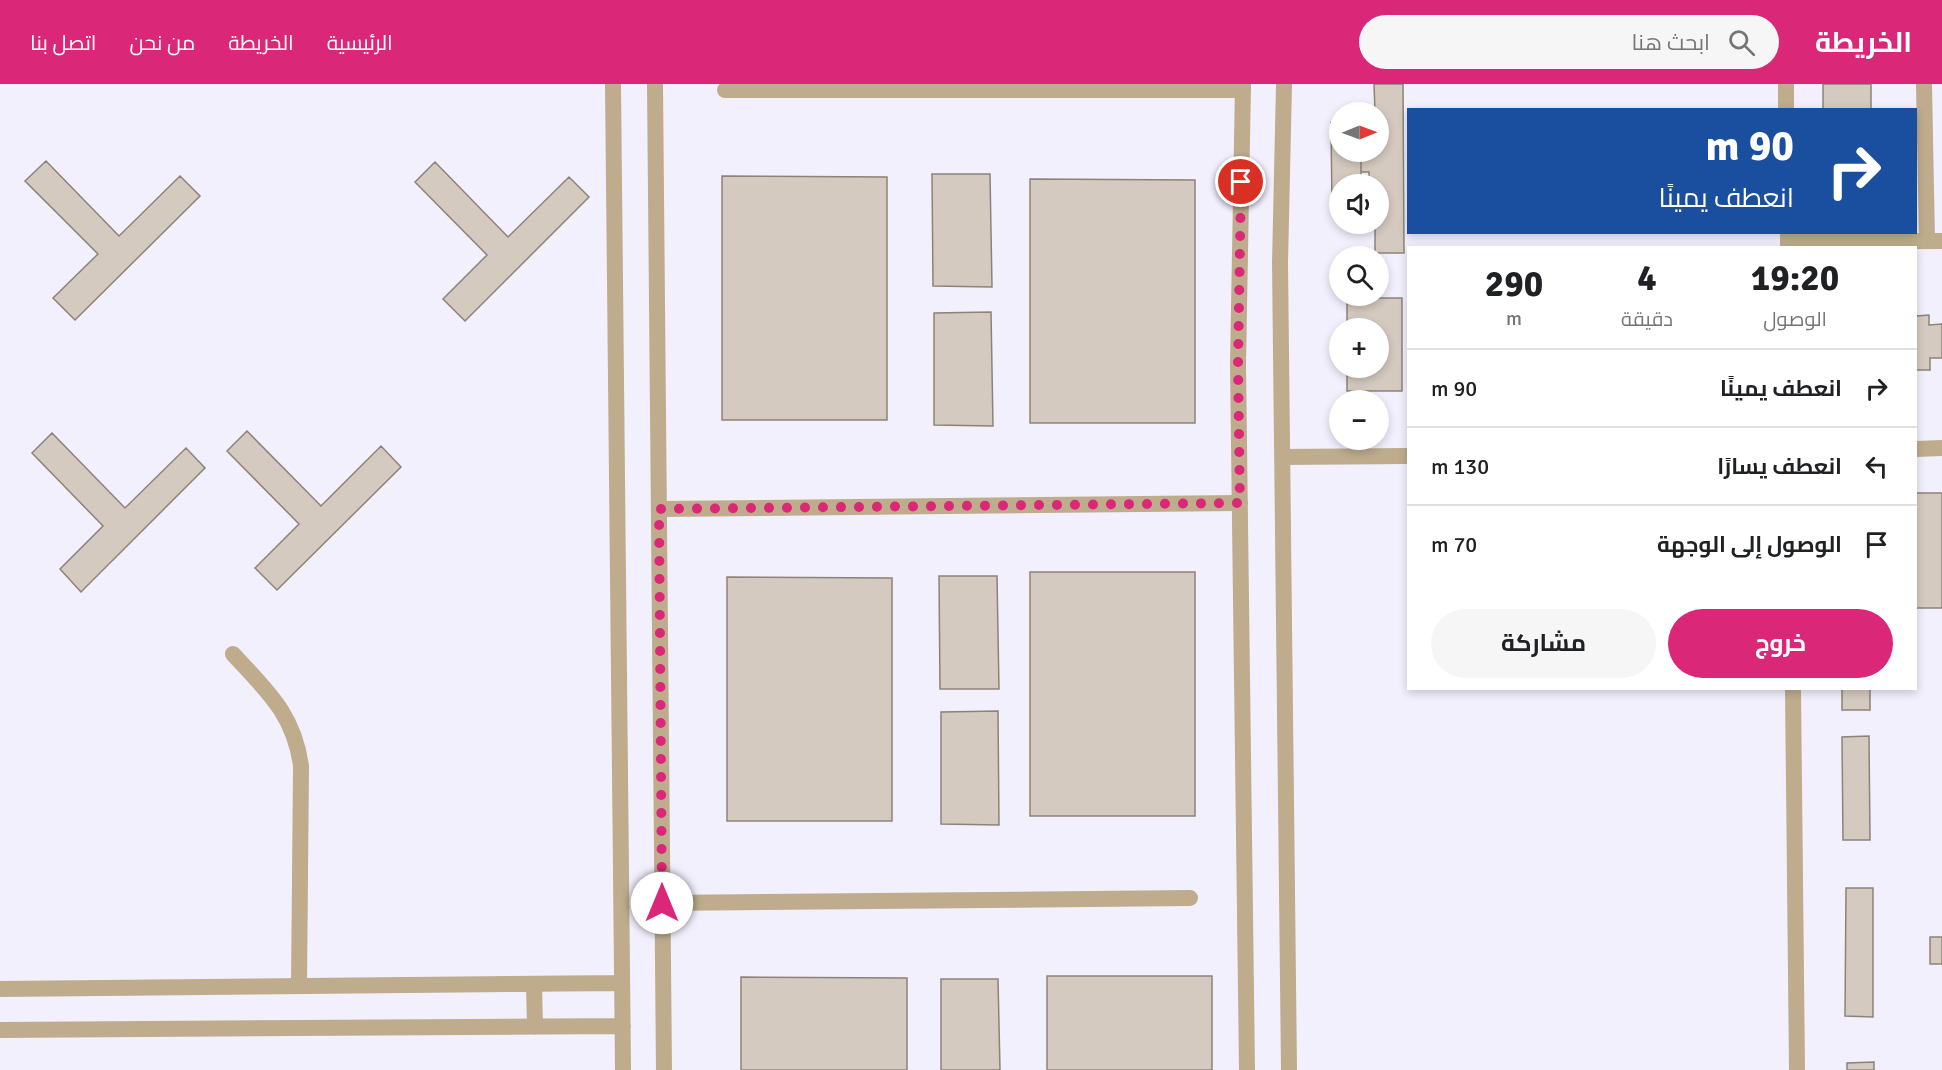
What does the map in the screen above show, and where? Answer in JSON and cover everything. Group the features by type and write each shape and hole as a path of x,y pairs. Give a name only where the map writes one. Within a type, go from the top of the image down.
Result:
{"street":[{"path":"613,84 623,1070"},
{"path":"655,84 664,1070"},
{"path":"1284,84 1280,263 1289,1070"},
{"path":"1786,84 1786,108"},
{"path":"1788,241 1934,241 1924,84"},
{"path":"725,90 1243,87 1238,365 1247,1070"},
{"path":"1917,449 1942,448"},
{"path":"1282,457 1407,456"},
{"path":"659,509 1240,503"},
{"path":"233,654 276,702 286,717 299,748 301,766 299,986"},
{"path":"1793,690 1797,1070"},
{"path":"662,903 1190,898"},
{"path":"0,989 622,983"},
{"path":"534,984 535,1027"},
{"path":"0,1030 623,1026"}],"building":[{"path":"1374,84 1403,84 1404,253 1389,253 1389,246 1375,246 1375,234 1389,234 1389,174 1361,172 1361,162 1389,162 1389,102 1375,102"},
{"path":"1823,84 1871,84 1871,108 1823,108"},
{"path":"46,161 119,236 180,176 200,196 75,320 53,298 98,254 25,181"},
{"path":"435,162 508,237 569,177 589,197 465,321 443,299 487,255 415,182"},
{"path":"1331,162 1361,162 1361,174 1332,174"},
{"path":"932,174 990,174 992,287 933,286"},
{"path":"722,176 887,177 887,420 722,420"},
{"path":"1030,179 1195,180 1195,423 1030,423"},
{"path":"1389,298 1402,298 1402,391 1347,390 1347,378 1389,378 1389,318 1347,318 1347,306 1389,306"},
{"path":"991,312 993,426 934,425 934,313"},
{"path":"1929,315 1929,325 1942,324 1942,358 1930,358 1930,370 1917,370 1917,316"},
{"path":"247,431 321,506 381,446 401,467 277,590 255,568 299,524 227,451"},
{"path":"52,433 125,508 186,448 205,468 81,592 60,569 103,526 32,453"},
{"path":"1917,493 1942,493 1942,608 1917,608"},
{"path":"1030,572 1195,572 1195,816 1030,816"},
{"path":"939,576 997,576 999,689 940,689"},
{"path":"727,577 892,578 892,821 727,821"},
{"path":"1842,690 1870,690 1870,710 1842,710"},
{"path":"998,711 999,825 941,824 941,712"},
{"path":"1869,736 1870,840 1843,840 1842,737"},
{"path":"1846,888 1873,888 1873,1017 1845,1016"},
{"path":"1930,937 1942,937 1942,964 1930,964"},
{"path":"1047,976 1212,976 1212,1070 1047,1070"},
{"path":"741,977 907,978 907,1070 741,1070"},
{"path":"941,979 998,979 1000,1070 941,1070"},
{"path":"1874,1062 1874,1070 1847,1070 1847,1063"}],"route":[{"path":"662,903 659,509 1240,503 1238,365 1241,182"}]}
